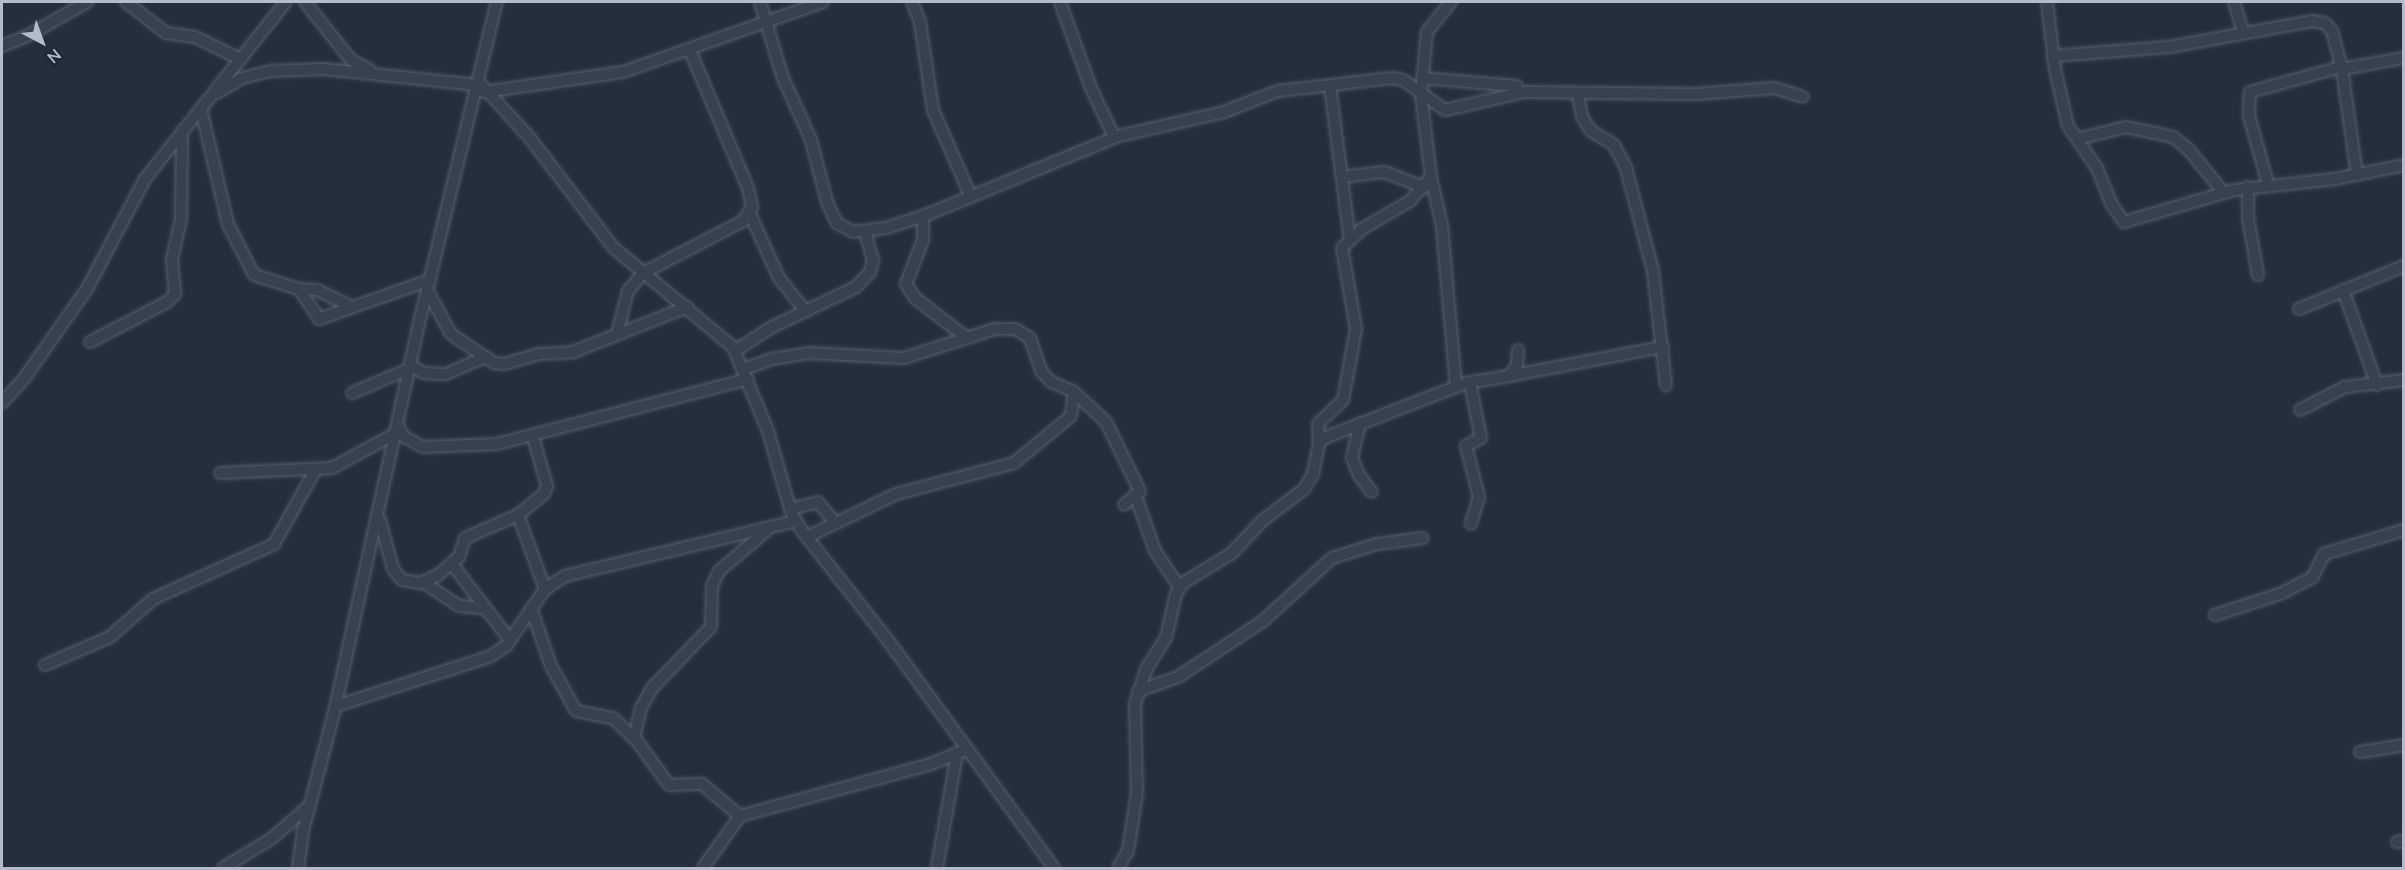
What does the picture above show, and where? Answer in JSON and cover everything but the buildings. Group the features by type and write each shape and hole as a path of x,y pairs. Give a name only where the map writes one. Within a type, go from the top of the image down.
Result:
{"street":[{"path":"2,46 29,35 87,2"},
{"path":"126,2 166,33 195,37 238,58"},
{"path":"2,403 23,380 87,289 132,200 182,131 211,98 238,58 286,2"},
{"path":"305,2 351,60 375,73"},
{"path":"298,868 309,806 336,706 429,285 480,86 497,2"},
{"path":"760,2 783,78 811,140 832,215 845,230 865,232 923,216 1114,137 1156,124 1224,112 1278,91 1392,78 1403,80 1445,110 1508,93 1696,94 1774,87 1803,97"},
{"path":"211,98 242,78 271,71 375,73 420,82 480,86 623,72 690,51 823,2"},
{"path":"912,2 920,22 933,110 971,197"},
{"path":"1060,2 1087,78 1114,137"},
{"path":"1451,2 1427,32 1421,95 1431,177 1442,226 1456,387"},
{"path":"2047,2 2053,56 2068,126 2097,168 2112,205 2124,222 2223,192 2268,184 2357,175 2403,165"},
{"path":"2235,2 2243,32"},
{"path":"2053,56 2169,47 2312,21 2325,23 2332,31 2342,68 2357,175"},
{"path":"690,51 748,188 750,214 779,278 806,312"},
{"path":"2268,184 2249,116 2250,92 2342,68 2403,58"},
{"path":"1422,78 1536,87 1555,93"},
{"path":"480,86 529,137 614,248 719,333 735,351 746,374 790,509 796,521 890,643 961,752 1054,868"},
{"path":"1330,86 1350,239"},
{"path":"1578,94 1582,117 1591,131 1621,154 1647,242 1663,347 1666,385"},
{"path":"201,110 228,224 249,269 261,280 299,289 317,290 352,307"},
{"path":"2077,139 2126,128 2173,137 2189,150 2223,192"},
{"path":"90,342 167,302 175,294 172,259 181,219 182,131"},
{"path":"1342,177 1384,172 1424,187"},
{"path":"1118,868 1128,851 1134,814 1136,770 1132,718 1147,668 1167,638 1180,588 1188,578 1232,553 1262,521 1304,489 1313,474 1319,443 1318,424 1343,400 1356,329 1353,293 1342,256 1350,239 1410,201 1431,177"},
{"path":"2248,187 2247,218 2258,274"},
{"path":"617,334 628,291 643,273 750,214"},
{"path":"923,216 923,240 906,284 915,298 968,338"},
{"path":"735,351 772,327 856,288 870,272 872,248 865,232"},
{"path":"2299,309 2403,266"},
{"path":"299,289 319,319 429,285"},
{"path":"429,285 451,334 494,363 514,364 538,354 573,352 687,307"},
{"path":"2343,290 2377,385"},
{"path":"398,429 403,436 423,447 497,444 533,437 746,374 772,358 808,353 904,358 995,329 1023,333 1034,346 1042,372 1051,382 1074,392 1106,422 1140,491 1136,497 1124,505"},
{"path":"1319,443 1360,423 1470,383 1663,347"},
{"path":"1509,376 1517,365 1518,350"},
{"path":"352,393 411,367 424,373 446,374 484,357"},
{"path":"2301,410 2345,387 2377,385 2403,380"},
{"path":"1470,383 1481,438 1466,446 1479,497 1471,524"},
{"path":"807,537 834,522 896,495 1014,463 1071,416 1074,392"},
{"path":"1360,423 1352,458 1359,475 1372,492"},
{"path":"220,473 316,469 340,465 398,429"},
{"path":"379,512 393,569 411,585 423,582 459,557 465,538 518,514 544,494 547,486 533,437"},
{"path":"45,665 110,637 153,599 274,543 316,469"},
{"path":"1136,497 1155,551 1180,588"},
{"path":"790,509 818,502 834,522"},
{"path":"518,514 545,589"},
{"path":"336,706 489,657 510,640 545,589 565,576 796,521"},
{"path":"634,738 641,708 652,688 711,627 712,586 719,571 770,528"},
{"path":"2215,615 2280,594 2312,578 2324,554 2403,530"},
{"path":"1138,692 1178,677 1263,621 1332,558 1377,544 1423,538"},
{"path":"452,564 510,640"},
{"path":"423,582 459,606 484,608"},
{"path":"531,608 551,666 576,711 604,713 634,738 669,785 702,784 740,816"},
{"path":"2360,752 2403,745"},
{"path":"704,868 740,816 961,752"},
{"path":"937,868 961,752"},
{"path":"223,868 272,839 309,806"}]}
